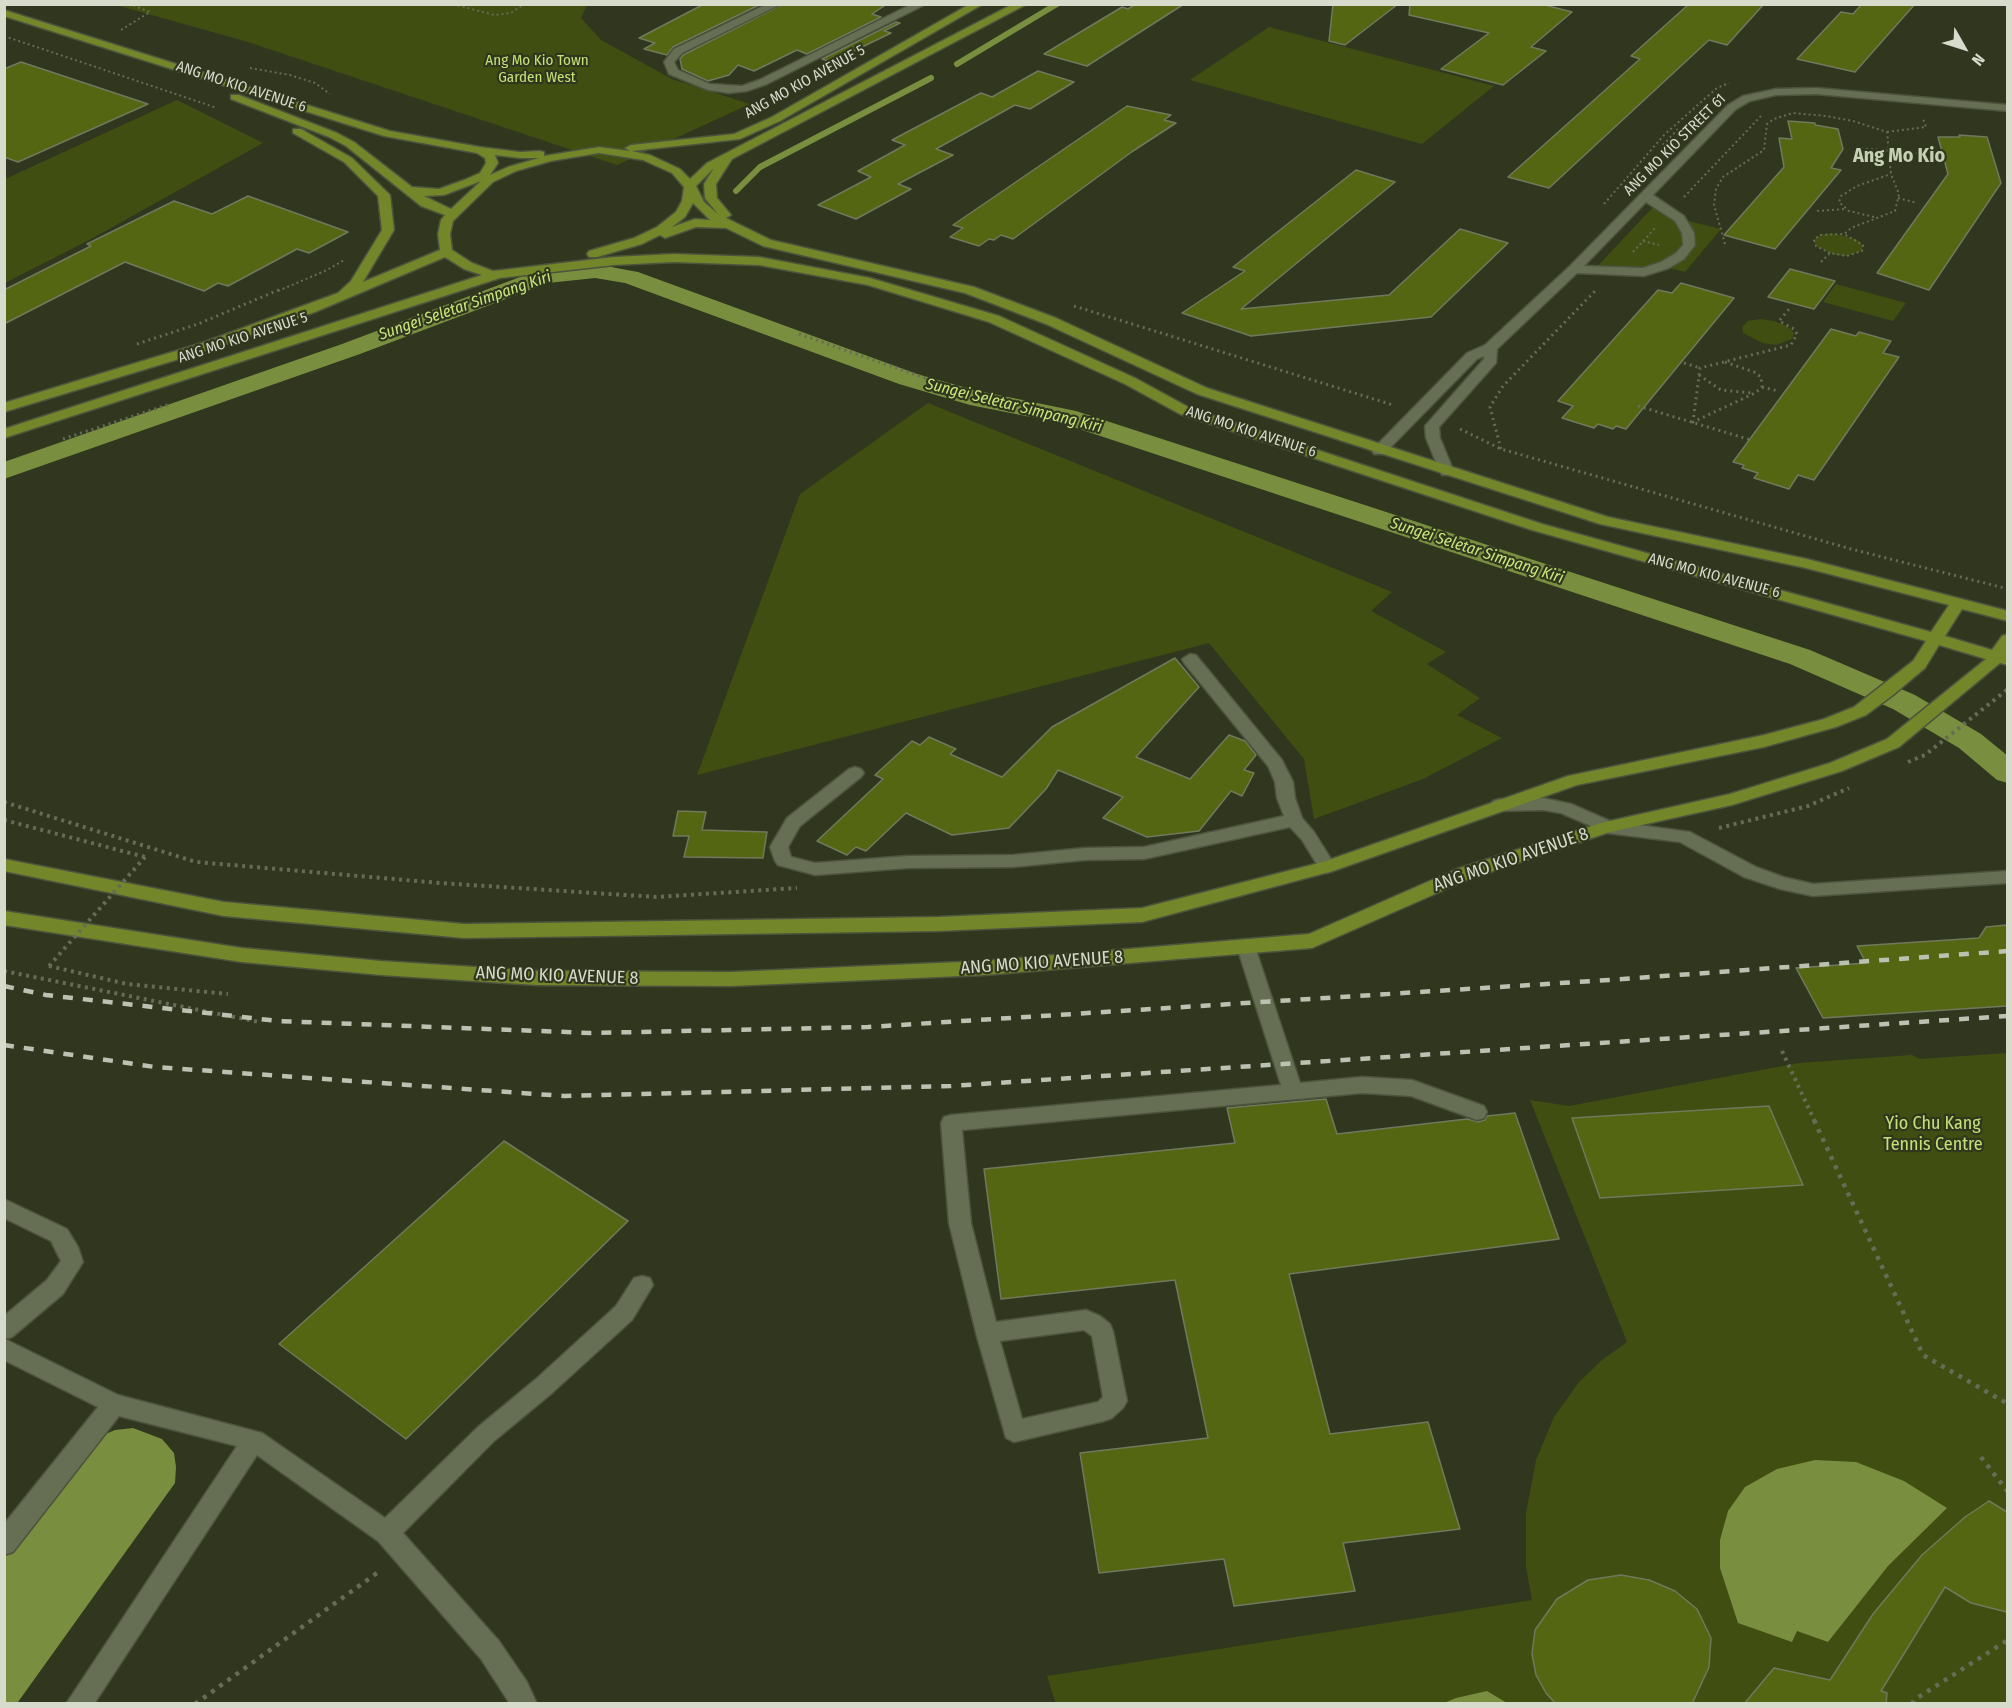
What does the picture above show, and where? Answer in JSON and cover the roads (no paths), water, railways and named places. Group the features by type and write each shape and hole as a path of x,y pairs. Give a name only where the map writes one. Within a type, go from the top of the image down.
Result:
{"main road":[{"name":"ANG MO KIO AVENUE 5","path":"599,150 674,145 736,137 776,119 978,4"},
{"name":"ANG MO KIO AVENUE 5","path":"690,186 705,170 729,156 1022,4"},
{"name":"ANG MO KIO AVENUE 6","path":"4,13 388,134 480,150 520,154 599,150 655,160 676,171 690,186 699,204 714,217 767,243 791,251 939,281 969,290 1051,321 1202,391 1379,451 1605,521 1807,564 2007,616"},
{"name":"ANG MO KIO AVENUE 6","path":"4,24 241,99 350,144 425,203 453,214"},
{"path":"840,82 861,89"},
{"path":"241,99 348,160 384,195 388,230 356,283 332,302"},
{"path":"407,189 427,193 441,192 484,175 492,163 490,156 480,150"},
{"path":"599,150 550,158 512,169 489,180 447,220 444,234 446,252 468,266 492,275 611,250 638,242 660,230 681,214 688,201 690,186"},
{"path":"729,156 710,184 711,198 733,225"},
{"path":"674,258 658,247 665,234 695,223 733,225"},
{"name":"ANG MO KIO AVENUE 5","path":"4,408 207,346 332,302 446,252"},
{"name":"ANG MO KIO AVENUE 6","path":"492,275 614,261 674,258 759,261 870,282 994,319 1123,378 1185,411 1548,531 1833,608 2003,658"},
{"name":"ANG MO KIO AVENUE 5","path":"4,434 492,275"},
{"path":"4,865 224,909 464,932 881,925 1142,915 1327,867 1574,780 1764,741 1830,723 1860,711 1918,664 1958,603"},
{"name":"ANG MO KIO AVENUE 8","path":"4,918 243,955 381,968 537,978 731,979 961,969 1312,941 1463,874 1607,827 1732,799 1836,767 1893,743 1970,680 2003,658 2007,639"}],"street":[{"path":"776,4 678,51 669,62 673,72 708,87 729,90 743,88 763,82 795,64 921,4"},
{"name":"ANG MO KIO STREET 61","path":"1379,451 1472,356 1490,348 1574,269 1732,107 1747,98 1761,93 1816,91 2007,108"},
{"path":"1574,269 1644,272 1665,265 1680,256 1689,245 1688,233 1680,219 1647,196"},
{"name":"ANG MO KIO STREET 61","path":"1447,472 1433,438 1432,426 1491,360 1490,348"},
{"path":"1190,659 1276,764 1284,782 1286,798 1294,820 1308,836 1327,867"},
{"path":"855,773 793,822 778,847 784,861 815,868 908,862 1013,861 1084,854 1144,853 1294,820"},
{"path":"1497,806 1543,804 1566,808 1607,827 1684,836 1750,872 1780,884 1813,890 2007,877"},
{"path":"1246,947 1293,1091"},
{"path":"987,1333 1086,1320 1101,1331 1116,1396 1112,1407 1104,1411 1014,1431 987,1333 960,1223 951,1123 1362,1084 1412,1088 1477,1112"},
{"path":"4,1208 59,1234 72,1262 55,1287 4,1330"},
{"path":"387,1533 486,1434 544,1386 624,1313 642,1285"},
{"path":"4,1348 114,1404 254,1440 387,1533 490,1650 518,1691 524,1704"},
{"path":"4,1544 114,1404"},
{"path":"79,1704 254,1440"}],"waterway":[{"path":"957,64 1057,4"},
{"path":"736,191 760,167 931,78"},
{"name":"Sungei Seletar Simpang Kiri","path":"4,471 351,349 544,276 595,271 630,277 908,379 970,397 1067,416 1800,657 1904,702 1970,741 2008,773"},
{"name":"Sungei Seletar Simpang Kiri","path":"695,298 701,304"}],"railway":[{"path":"4,986 46,995 278,1021 591,1033 868,1027 1609,980 2008,951"},
{"path":"4,1045 155,1067 564,1096 951,1086 2008,1016"}],"district":[{"name":"Ang Mo Kio","path":"1899,156"}],"park label":[{"name":"Ang Mo Kio Town Garden West","path":"537,70"},
{"name":"Yio Chu Kang Tennis Centre","path":"1933,1134"}]}
